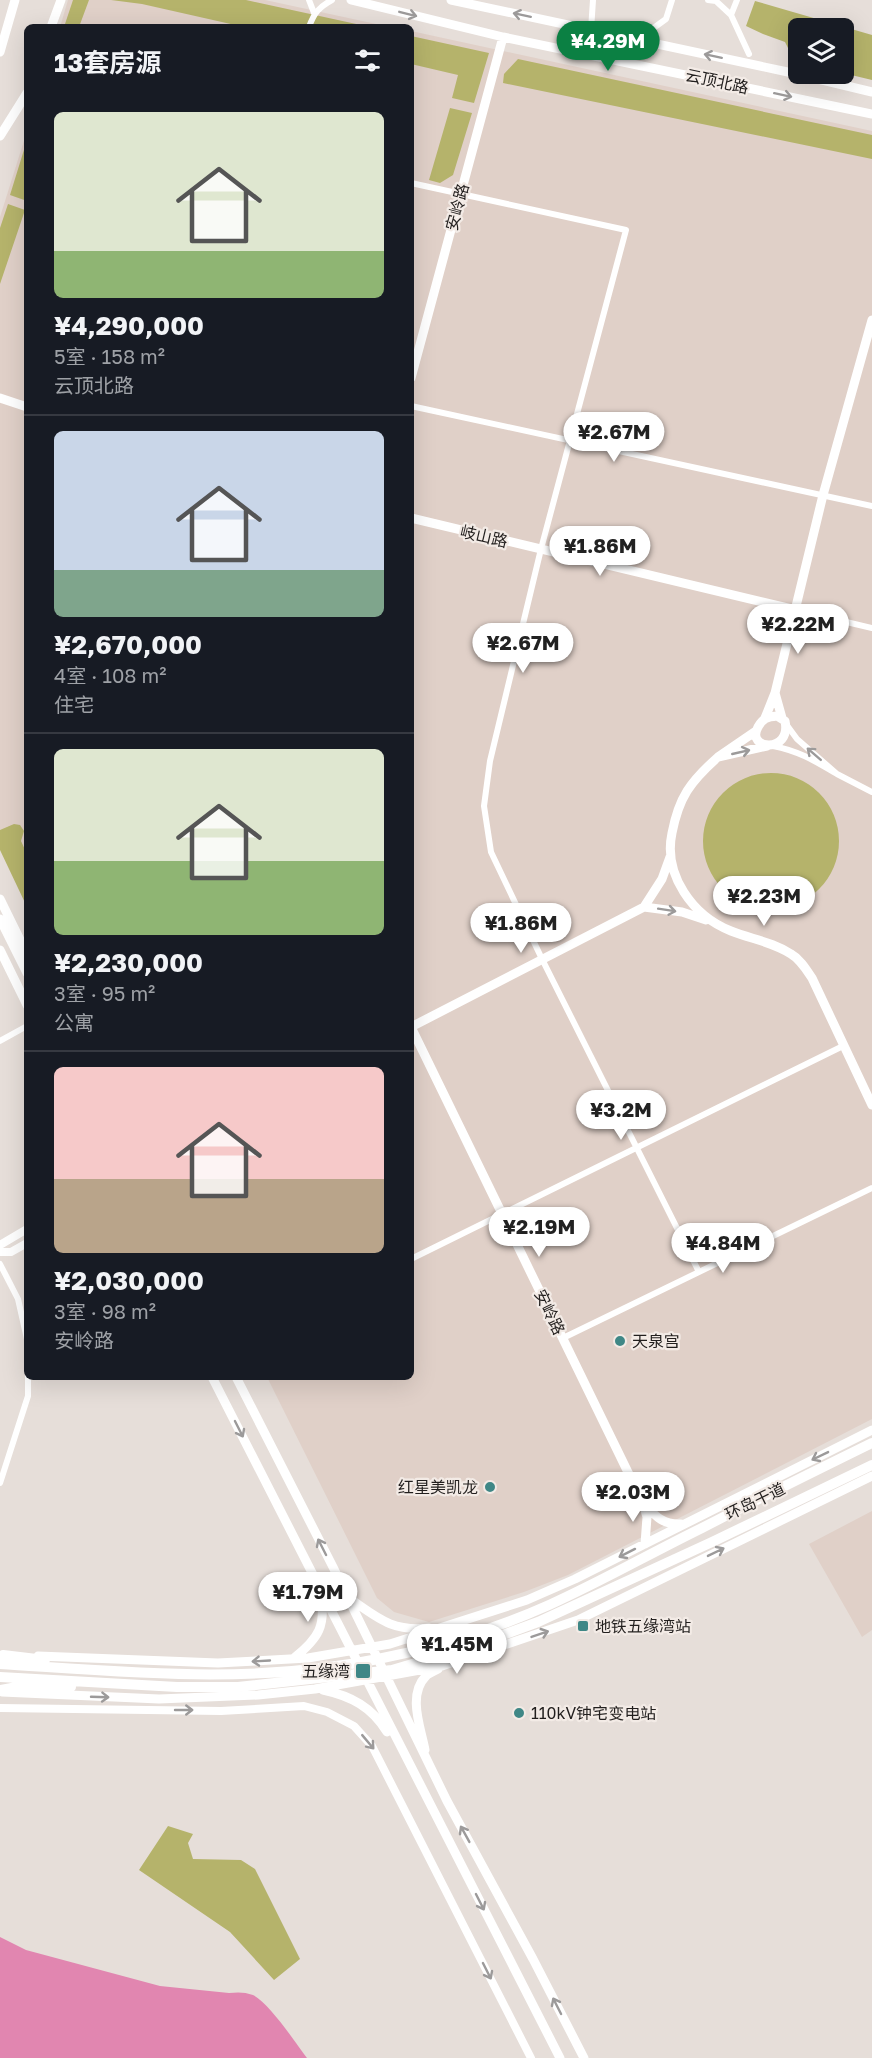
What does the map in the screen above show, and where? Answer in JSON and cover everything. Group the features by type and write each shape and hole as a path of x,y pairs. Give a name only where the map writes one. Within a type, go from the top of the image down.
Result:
{"highway":[{"name":"环岛干道","path":"1,1658 141,1672 220,1676 289,1672 378,1660 469,1636 548,1605 872,1443"},
{"name":"环岛干道","path":"123,1684 238,1687 392,1670 476,1646 613,1589 872,1465"},
{"path":"0,1677 123,1684"},
{"path":"0,1691 17,1687 58,1688 123,1684"}],"main road":[{"path":"0,52 15,0"},
{"path":"52,24 61,0"},
{"name":"云顶北路","path":"351,0 503,37 872,114"},
{"name":"云顶北路","path":"451,0 872,92"},
{"name":"安岭路","path":"414,367 503,37"},
{"path":"0,136 24,98"},
{"path":"414,1025 644,907 662,879 670,857 673,827 682,797 694,780 718,757 756,731 765,718 774,693 823,495 872,320"},
{"path":"0,398 24,406"},
{"name":"岐山路","path":"414,519 796,610"},
{"path":"718,757 770,746 781,740 784,721 774,693"},
{"path":"765,718 777,716 784,721"},
{"path":"756,731 757,741 770,746"},
{"path":"670,857 679,886 697,909 712,921"},
{"path":"0,899 24,948"},
{"path":"644,907 682,912 712,921 793,955 812,978 872,1105"},
{"path":"0,919 24,968"},
{"path":"0,950 24,999"},
{"name":"安岭路","path":"414,1033 642,1500"},
{"path":"214,1380 560,2058"},
{"path":"238,1380 387,1676 429,1767 584,2058"},
{"path":"1,1658 99,1657 218,1663 293,1659 390,1644 452,1626 527,1600 575,1580 872,1430"},
{"path":"0,1691 159,1699 258,1695 315,1689 442,1666 578,1620 872,1476"},
{"path":"642,1500 656,1517 670,1525 683,1524"},
{"path":"642,1500 647,1517 645,1544"},
{"path":"293,1659 311,1644 320,1631 324,1610 319,1585"},
{"path":"347,1596 396,1628 417,1630 452,1626"},
{"path":"429,1767 417,1711 417,1694 425,1677 442,1666"},
{"path":"315,1689 341,1694 365,1706 382,1723 411,1769"}],"street":[{"path":"309,0 314,13"},
{"path":"310,24 314,13 332,0"},
{"path":"591,30 593,0"},
{"path":"638,40 666,19 672,0"},
{"path":"708,0 716,2 730,15 749,54"},
{"path":"730,15 737,0"},
{"path":"414,184 626,230 541,549 490,761 484,806 491,852 699,1272"},
{"path":"414,407 872,506"},
{"name":"岐山路","path":"796,610 872,628"},
{"path":"784,721 797,739 837,774"},
{"path":"770,746 790,749 807,756 872,792"},
{"path":"0,1041 24,1028"},
{"path":"414,1257 843,1046"},
{"path":"562,1338 872,1188"},
{"path":"0,1245 24,1231"},
{"path":"0,1252 11,1252 24,1245"},
{"path":"0,1264 18,1299 24,1326"},
{"path":"0,1483 28,1396 28,1380"},
{"path":"0,1708 221,1710 304,1706 327,1712 354,1726 372,1746 531,2058"}],"shaded area":[{"path":"68,0 265,0 376,24 61,24"},
{"path":"73,0 89,0 80,24 65,24"},
{"path":"111,0 246,0 356,24 231,24 142,4"},
{"path":"755,1 814,18 788,18 788,48 785,42 746,26"},
{"path":"854,30 872,35 872,80 854,76"},
{"path":"414,32 872,131 872,1419 568,1575 524,1592 429,1622 394,1612 377,1598 268,1380 414,1380"},
{"path":"414,37 489,53 474,103 452,98 458,75 414,65"},
{"path":"518,59 872,135 872,159 503,83 504,74"},
{"path":"450,108 472,113 453,175 440,183 429,180"},
{"path":"24,141 24,892 0,844 0,217"},
{"path":"24,150 24,200 10,195"},
{"path":"8,204 24,210 0,284 0,228"},
{"path":"771,773 797,778 819,793 834,815 839,841 834,867 819,889 797,904 771,909 745,904 723,889 708,867 703,841 708,815 723,793 745,778"},
{"path":"14,824 20,825 24,831 21,841 24,848 24,901 0,850 0,830"},
{"path":"872,1511 872,1630 862,1637 809,1544"},
{"path":"168,1826 193,1834 188,1843 193,1859 241,1860 255,1869 300,1959 274,1980 230,1932 139,1870"},
{"path":"0,1937 26,1950 160,1986 253,1995 274,2014 307,2058 0,2058"}],"place":[{"name":"天泉宫","path":"620,1341"},
{"name":"红星美凯龙","path":"490,1487"},
{"name":"地铁五缘湾站","path":"583,1626"},
{"name":"五缘湾","path":"363,1671"},
{"name":"110kV钟宅变电站","path":"519,1713"}]}
